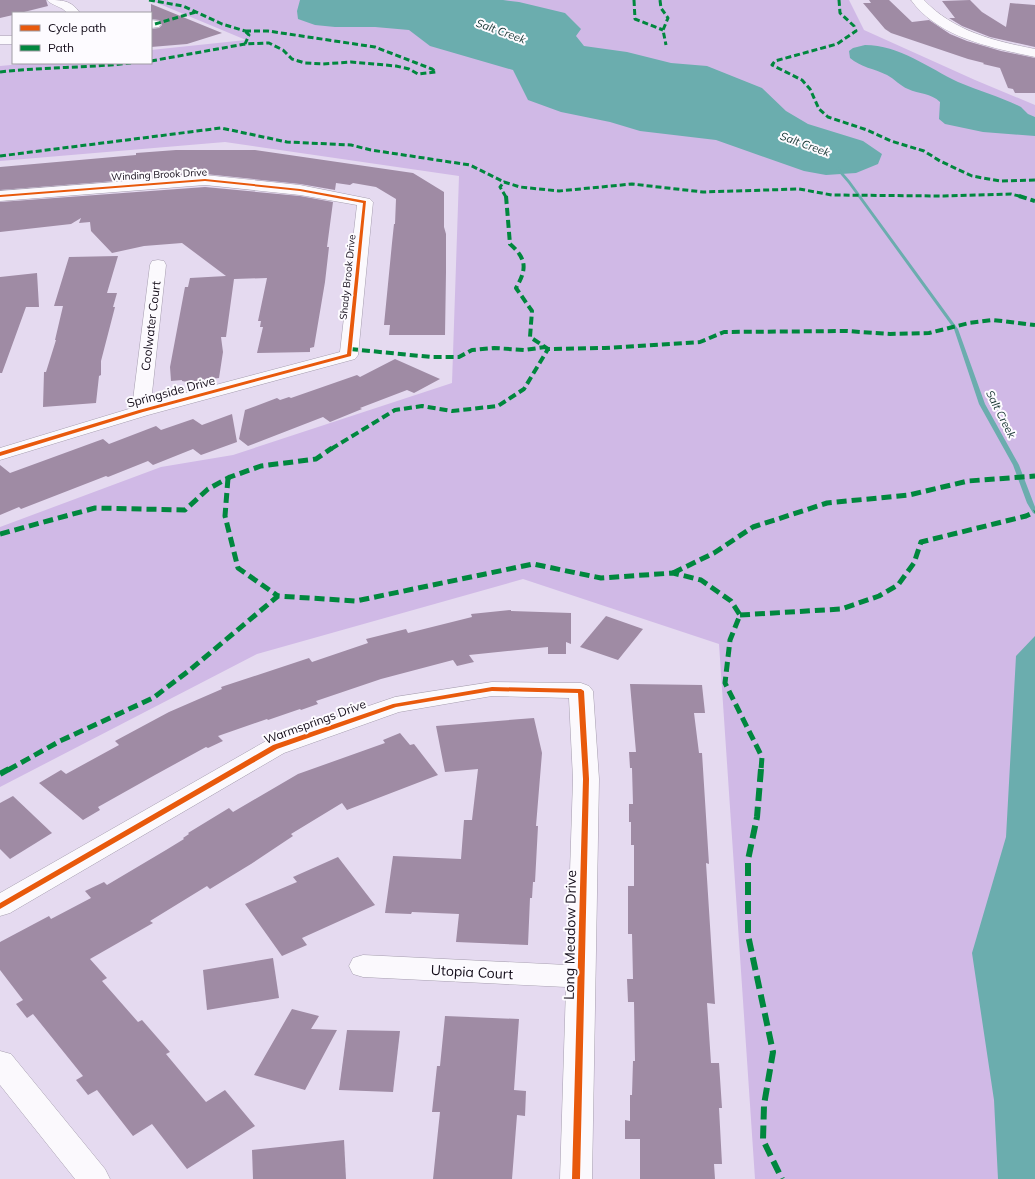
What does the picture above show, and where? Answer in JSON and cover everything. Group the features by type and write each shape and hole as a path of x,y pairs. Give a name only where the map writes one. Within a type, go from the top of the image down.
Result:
{"street":[{"path":"53,0 68,6 73,12"},
{"path":"918,0 926,10 939,20 956,29 999,45 1035,52"},
{"path":"0,40 12,40"},
{"name":"Winding Brook Drive","path":"0,196 204,180 300,190 365,202"},
{"name":"Shady Brook Drive","path":"349,355 365,202"},
{"name":"Coolwater Court","path":"141,411 158,265"},
{"name":"Springside Drive","path":"0,454 141,411 349,355"},
{"name":"Warmsprings Drive","path":"0,906 275,747 395,705 492,689 581,691"},
{"name":"Long Meadow Drive","path":"576,1179 586,779 581,691"},
{"name":"Utopia Court","path":"363,966 582,977"},
{"path":"0,1064 94,1179"}],"shaded area":[{"path":"150,0 849,0 864,30 975,80 1035,105 1035,1179 755,1179 719,644 523,579 257,654 0,787 0,527 161,467 233,455 452,383 459,176 225,142 0,161 0,66 21,64 152,64 152,50 246,40"}],"water":[{"path":"300,0 503,0 519,2 565,13 581,29 576,36 584,46 627,52 671,63 707,66 762,88 786,111 808,124 863,141 882,154 878,164 856,173 826,175 804,171 716,140 640,131 610,122 561,112 528,100 513,70 430,46 409,30 315,25 298,19 297,11"},
{"path":"865,45 878,46 902,53 958,82 1021,107 1028,114 1035,117 1035,136 983,132 945,124 939,119 940,102 936,99 929,95 905,88 893,78 863,66 850,58 849,51 853,48"},
{"path":"1035,636 1035,1179 998,1179 994,1100 972,953 1006,837 1016,656"}],"building":[{"path":"0,0 46,0 48,6 24,12 12,12 12,15 0,18"},
{"path":"869,0 889,0 912,22 929,20 950,34 967,41 1001,51 1035,58 1035,93 1015,93 1013,89 1008,88 1000,68 983,64 984,63 891,33 885,29 863,3 871,3"},
{"path":"970,0 982,12 1006,27 1010,3 1035,5 1035,47 990,37 962,26 949,18 955,18 942,1"},
{"path":"151,4 222,33 187,44 152,47 152,29 159,28 162,25 159,20 152,19"},
{"path":"176,150 255,150 413,173 444,192 444,227 446,234 445,335 389,335 390,325 384,325 395,224 396,199 376,187 353,183 350,185 336,183 335,190 300,184 205,174 0,190 0,167"},
{"path":"205,187 300,196 333,202 327,247 329,247 325,282 314,347 310,348 310,352 257,353 263,327 260,327 261,321 258,321 267,278 234,279 226,337 221,337 223,352 219,378 187,382 182,380 171,381 170,367 185,287 188,287 190,278 226,276 182,243 144,246 112,253 91,231 90,222 79,223 81,218 71,224 0,232 0,202"},
{"path":"118,256 107,293 117,293 113,307 115,307 101,361 101,375 99,376 96,403 43,407 44,372 46,372 56,340 63,306 54,306 69,257"},
{"path":"37,273 39,307 26,307 2,373 0,373 0,277"},
{"path":"395,359 440,379 414,393 407,390 360,408 362,409 330,422 323,417 248,446 239,439 245,410 277,398 280,400 289,397 291,398 357,375 360,377"},
{"path":"232,414 237,442 201,455 193,449 153,465 148,461 21,509 19,507 0,515 0,465 10,473 103,439 109,444 156,426 161,430 193,419 202,425"},
{"path":"511,610 571,613 571,644 566,642 566,654 548,654 548,647 469,655 474,662 457,666 453,660 381,679 316,701 318,704 268,720 267,719 218,736 223,741 208,748 206,747 98,807 100,810 83,820 39,783 61,770 66,774 119,745 115,741 169,712 222,689 221,687 309,658 312,662 368,643 366,639 406,629 408,633 472,617 471,614"},
{"path":"606,616 643,629 618,660 580,647"},
{"path":"630,684 702,685 705,713 694,713 699,753 702,753 709,864 706,863 715,1004 707,1003 711,1063 719,1063 722,1108 719,1108 722,1164 714,1164 715,1179 640,1179 640,1139 625,1139 625,1120 630,1121 630,1095 632,1095 633,1061 635,1061 634,1002 628,1002 627,979 633,979 632,934 628,934 628,886 634,886 634,845 631,845 631,822 629,822 629,804 633,804 632,768 630,768 629,752 636,752"},
{"path":"534,718 542,753 536,826 538,826 535,882 533,882 532,898 530,898 528,945 456,942 459,914 412,912 411,914 385,913 393,856 461,859 464,820 472,820 478,769 445,772 436,726"},
{"path":"400,733 410,745 414,744 438,775 347,810 342,803 291,834 293,836 251,864 210,889 207,886 150,921 153,923 90,959 107,978 102,981 138,1022 142,1020 170,1052 166,1054 206,1102 225,1090 255,1126 187,1169 152,1124 133,1136 97,1090 88,1095 76,1080 83,1076 33,1014 27,1018 16,1004 23,1000 0,970 0,942 49,916 51,919 91,898 85,891 104,882 107,885 184,839 183,838 189,834 188,833 229,808 233,812 298,774 385,743 383,740"},
{"path":"13,796 52,833 10,859 0,849 0,803"},
{"path":"338,857 375,905 302,938 307,945 282,956 245,904 297,882 293,877"},
{"path":"273,958 279,998 207,1010 203,970"},
{"path":"292,1009 319,1016 311,1029 337,1030 305,1090 254,1075"},
{"path":"445,1016 519,1019 514,1090 526,1091 525,1116 517,1115 512,1179 433,1179 440,1112 432,1112 437,1066 440,1066"},
{"path":"347,1030 400,1031 393,1092 339,1090"},
{"path":"344,1140 346,1179 253,1179 252,1150"}],"waterway":[{"name":"Salt Creek","path":"837,168 849,182 956,329 982,404 1016,465 1030,503 1035,512"}],"marked path":[{"path":"149,0 183,6 222,24 245,31 268,31 375,47 432,69 436,72 418,74 409,69 396,66 351,62 323,64 305,63 292,59 283,50 269,43 245,44 249,35 245,31"},
{"path":"634,0 635,19 663,30"},
{"path":"660,0 661,8 668,18 663,30 666,45"},
{"path":"839,0 840,13 854,26 856,31 837,44 775,61 772,65 802,80 810,89 819,109 828,117 867,130 891,141 924,151 940,161 972,176 1000,181 1035,180"},
{"path":"155,24 196,12"},
{"path":"152,61 245,44"},
{"path":"0,72 34,68 122,64"},
{"path":"0,156 221,128 287,142 351,145 371,150 470,165 504,182"},
{"path":"1035,201 1011,194 944,196 832,195 799,189 703,192 632,184 559,191 520,187 504,182 500,187 506,196 510,244 516,249 523,259 523,275 516,288 532,311 530,337 548,349 605,348 700,342 724,332 847,331 890,334 929,333 969,323 993,320 1035,325"},
{"path":"350,349 431,357 459,357 472,350 494,348 525,350 545,347"},
{"path":"0,534 95,508 185,510 208,489 230,477 261,466 316,459 395,410 422,406 452,411 498,406 524,389 548,349"},
{"path":"673,573 714,553 753,527 827,503 909,495 968,481 1035,476"},
{"path":"228,478 225,516 238,568 278,596"},
{"path":"740,615 841,609 879,596 898,585 914,563 921,542 1026,516 1035,512"},
{"path":"0,774 60,741 153,698 191,669 278,596 356,601 533,564 601,578 673,573 701,580 731,601 740,615 730,640 725,683 762,757 757,817 748,860 748,935 773,1052 764,1105 763,1140 782,1179"}],"cycle path":[{"path":"0,196 205,180 300,190 365,202 349,355 141,411 0,454"},
{"path":"0,906 275,747 395,705 492,689 581,691 586,779 576,1179"}]}
